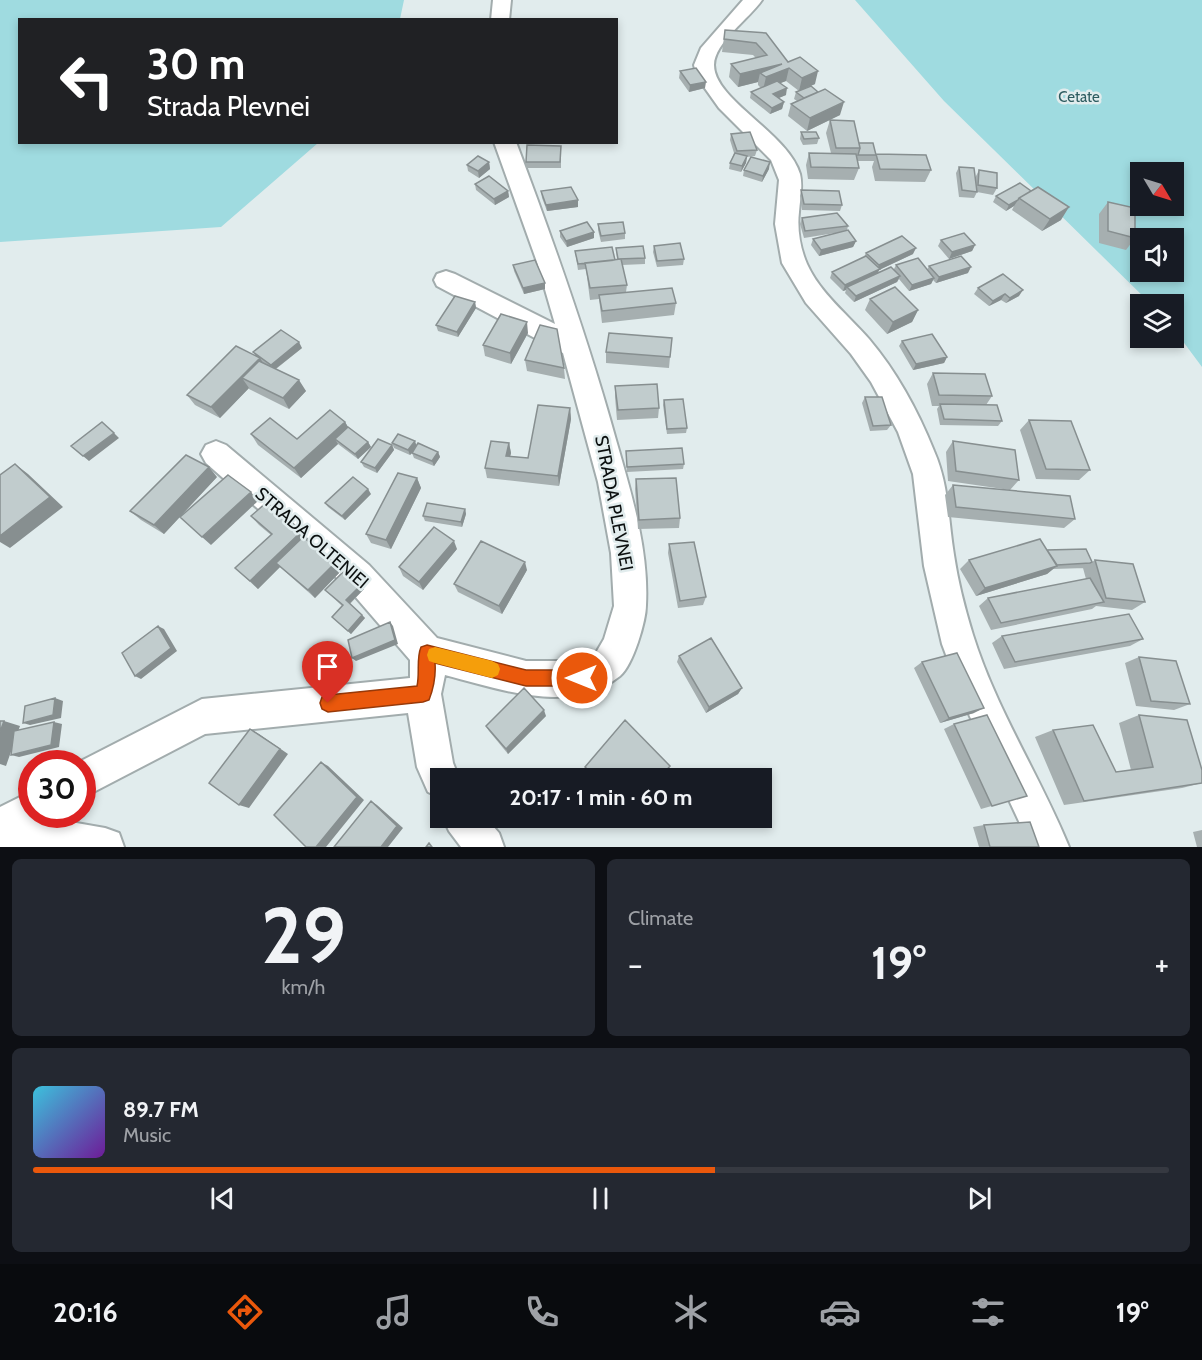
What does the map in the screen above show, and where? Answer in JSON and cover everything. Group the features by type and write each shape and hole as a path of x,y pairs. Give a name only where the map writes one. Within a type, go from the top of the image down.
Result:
{"street":[{"path":"501,18 502,0"},
{"path":"753,0 708,52 704,66 707,76 736,113 772,144 787,167 792,190 787,212 788,242 795,266 814,294 882,374 906,414 928,471 939,557 959,645 984,708 1050,847"},
{"name":"STRADA PLEVNEI","path":"427,653 526,678 582,678 609,663 619,647 630,606 627,553 614,482 549,262 507,144"},
{"path":"446,280 574,346"},
{"name":"STRADA OLTENIEI","path":"216,454 358,576 427,653"},
{"path":"427,653 428,676 423,694 436,768"},
{"path":"96,773 202,717 423,694"},
{"path":"0,829 18,818"},
{"path":"470,828 485,847"},
{"path":"0,829 105,847"}],"green space":[{"path":"0,0 404,0 400,18 18,18 18,144 317,144 221,227 0,242"},
{"name":"Cetate","path":"855,0 1202,0 1202,367 1184,343 1184,294 1141,294 944,101"}],"building":[{"path":"725,30 766,33 788,62 800,57 818,71 802,78 789,68 766,77 760,73 782,64 740,74 731,64 767,55 756,43 724,39"},
{"path":"696,68 706,82 690,85 680,71"},
{"path":"777,81 787,88 773,94 784,102 772,108 751,92"},
{"path":"811,86 818,92 804,98 796,92"},
{"path":"825,89 844,102 810,118 791,104"},
{"path":"830,120 854,121 860,148 836,148"},
{"path":"750,132 757,150 737,151 731,134"},
{"path":"801,132 816,132 819,138 804,139"},
{"path":"859,143 873,143 876,155 858,155"},
{"path":"527,145 561,146 560,162 526,162"},
{"path":"735,153 747,156 742,166 730,163"},
{"path":"809,153 856,154 859,168 811,167"},
{"path":"876,154 926,155 931,170 880,169"},
{"path":"478,156 489,162 478,171 467,165"},
{"path":"751,157 770,162 763,176 744,170"},
{"path":"959,167 974,168 977,192 962,190"},
{"path":"979,170 997,173 997,188 978,185"},
{"path":"489,176 508,191 494,199 475,184"},
{"path":"1020,183 1031,191 1009,205 996,196"},
{"path":"571,187 578,200 546,205 541,191"},
{"path":"1038,187 1069,207 1050,219 1019,198"},
{"path":"801,190 839,191 842,205 804,204"},
{"path":"1108,202 1130,207 1130,216 1135,216 1135,228 1130,228 1130,237 1108,231"},
{"path":"837,213 848,226 805,231 802,218"},
{"path":"587,222 594,232 566,241 560,231"},
{"path":"623,222 625,233 601,236 598,224"},
{"path":"848,230 856,241 821,250 813,239"},
{"path":"964,233 975,245 952,252 941,240"},
{"path":"902,236 916,248 879,265 866,253"},
{"path":"680,243 684,259 657,261 654,246"},
{"path":"643,246 645,258 618,259 616,248"},
{"path":"612,247 615,260 578,264 575,251"},
{"path":"866,256 880,269 845,285 832,272"},
{"path":"961,256 971,267 939,277 929,266"},
{"path":"918,258 934,278 912,285 896,265"},
{"path":"621,259 627,285 590,288 585,263"},
{"path":"535,260 545,283 523,288 513,265"},
{"path":"891,267 900,276 856,296 847,287"},
{"path":"1003,274 1023,290 1010,298 1005,294 993,301 978,288"},
{"path":"895,287 918,310 893,322 870,299"},
{"path":"672,288 676,303 602,311 599,295"},
{"path":"455,296 475,302 457,332 436,325"},
{"path":"501,314 527,322 510,353 483,345"},
{"path":"540,325 557,329 564,368 525,360"},
{"path":"281,330 299,342 271,365 253,352"},
{"path":"609,333 672,338 670,357 606,352"},
{"path":"932,334 947,357 916,364 902,341"},
{"path":"236,346 260,358 211,407 187,395"},
{"path":"259,361 299,380 283,398 242,378"},
{"path":"933,373 985,374 992,396 939,395"},
{"path":"657,384 659,408 618,410 615,386"},
{"path":"865,397 882,397 891,425 873,426"},
{"path":"683,399 687,428 667,429 664,400"},
{"path":"940,404 997,405 1002,421 944,419"},
{"path":"538,405 570,408 558,476 485,468 491,441 509,443 506,456 528,458"},
{"path":"330,410 345,422 294,468 251,434 270,418 297,439"},
{"path":"1029,420 1071,421 1090,470 1046,469"},
{"path":"102,422 114,433 83,456 71,446"},
{"path":"348,427 368,442 355,454 335,439"},
{"path":"398,434 415,441 408,450 392,443"},
{"path":"378,439 392,445 375,468 361,462"},
{"path":"953,441 1015,450 1019,480 956,471"},
{"path":"418,443 438,452 432,461 412,453"},
{"path":"682,448 684,464 627,467 626,451"},
{"path":"186,455 209,467 154,525 130,511"},
{"path":"15,464 50,497 0,536 0,475"},
{"path":"398,473 417,478 386,540 366,534"},
{"path":"228,475 251,492 202,537 180,517"},
{"path":"353,477 368,489 342,516 325,503"},
{"path":"676,478 680,518 639,520 636,479"},
{"path":"953,485 1070,496 1075,519 956,507"},
{"path":"267,502 302,531 250,581 235,568 272,534 251,516"},
{"path":"427,503 465,509 461,522 423,516"},
{"path":"434,527 454,541 419,582 399,567"},
{"path":"303,537 335,563 308,590 276,563"},
{"path":"1040,539 1057,566 985,588 969,560"},
{"path":"481,541 525,562 499,606 454,584"},
{"path":"694,542 706,597 680,601 669,544"},
{"path":"1086,549 1092,562 1057,565 1047,550"},
{"path":"1095,560 1133,564 1145,602 1106,598"},
{"path":"344,571 361,585 346,600 362,615 348,631 332,617 343,605 325,590"},
{"path":"1090,578 1104,602 1001,623 988,598"},
{"path":"1129,614 1143,639 1015,662 1002,636"},
{"path":"390,622 395,640 352,658 348,640"},
{"path":"158,626 171,648 135,676 122,653"},
{"path":"711,638 742,688 709,707 679,656"},
{"path":"957,653 984,708 949,718 922,662"},
{"path":"1139,657 1176,661 1190,704 1151,701"},
{"path":"524,688 544,710 506,749 486,726"},
{"path":"55,698 53,715 23,723 25,706"},
{"path":"987,715 1027,796 992,806 954,724"},
{"path":"1139,715 1187,720 1202,770 1202,783 1084,801 1053,730 1093,725 1116,772 1153,767"},
{"path":"625,720 670,766 668,768 585,767"},
{"path":"54,722 51,745 31,750 18,750 18,753 11,755 14,731"},
{"path":"250,729 280,749 239,805 209,783"},
{"path":"321,762 357,797 316,847 306,847 274,815"},
{"path":"371,801 397,826 381,847 334,847"},
{"path":"1030,822 1039,847 990,847 984,825"}],"slow traffic":[{"path":"435,655 492,669"}],"route":[{"path":"328,703 423,694 428,676 427,653 526,678 582,678"}]}
